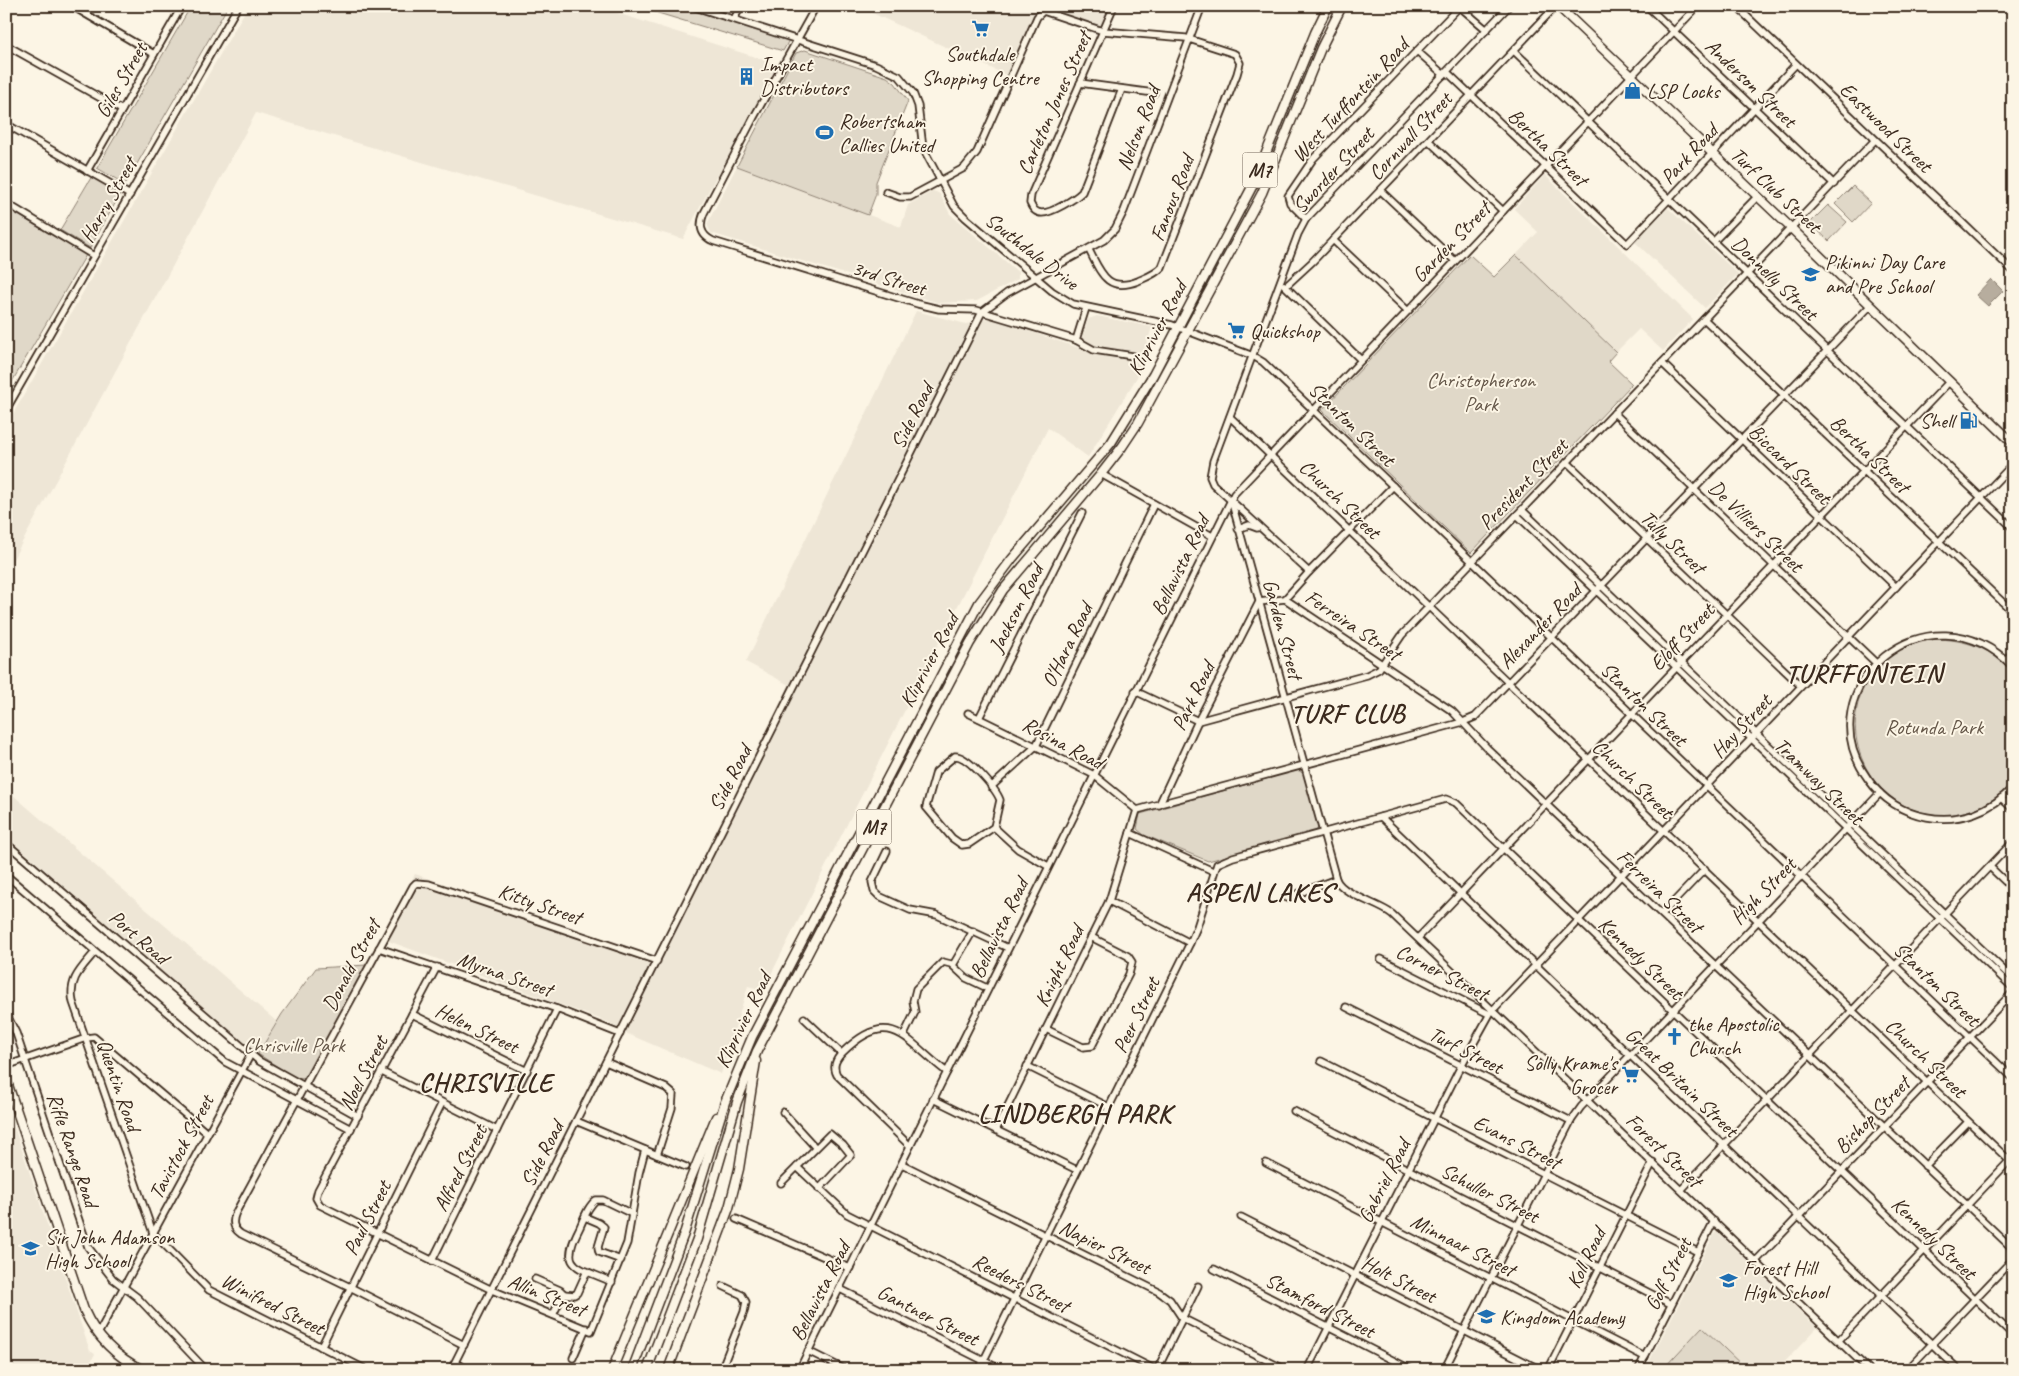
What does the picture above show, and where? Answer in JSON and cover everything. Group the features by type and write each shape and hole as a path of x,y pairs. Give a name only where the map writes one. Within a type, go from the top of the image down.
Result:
{"main road":[{"name":"Kliprivier Road","path":"632,1370 685,1231 725,1102 752,1037 979,603 1012,559 1111,442 1145,389 1253,186 1315,33 1328,6"},
{"name":"Kliprivier Road","path":"647,1370 697,1239 740,1093 757,1051 966,651 993,603 1018,570 1101,474 1130,436 1262,193 1320,48 1342,6"},
{"name":"Turf Club Street","path":"1557,6 1791,228 2013,443"},
{"path":"668,1370 731,1201 741,1156 757,1051"},
{"name":"Rifle Range Road","path":"6,1079 84,1310 98,1334 115,1352 143,1370"},
{"path":"612,1370 716,1116 725,1102"}],"street":[{"path":"72,6 154,54"},
{"name":"Giles Street","path":"87,170 182,6"},
{"name":"Harry Street","path":"6,410 238,6"},
{"path":"692,6 797,39 816,6"},
{"path":"734,19 741,6"},
{"name":"Carleton Jones Street","path":"1114,6 1031,195 1030,202 1037,211 1042,213 1053,209 1076,198 1082,192 1122,89"},
{"name":"Nelson Road","path":"1089,250 1108,237 1120,220 1202,6"},
{"path":"1460,6 1487,30"},
{"name":"West Turffontein Road","path":"1306,220 1290,203 1288,196 1313,159 1460,6"},
{"name":"Sworder Street","path":"1231,502 1213,484 1210,477 1214,461 1253,356 1283,284 1298,234 1306,220 1509,6"},
{"name":"Cornwall Street","path":"1283,284 1333,240 1557,6"},
{"name":"Anderson Street","path":"1647,6 1834,184"},
{"name":"Garden Street","path":"1336,879 1231,502 1239,487 1270,454 1698,6"},
{"name":"Eastwood Street","path":"1736,6 2013,271"},
{"path":"886,192 908,197 964,168 974,158 1037,17 1046,11 1104,31 1189,39"},
{"name":"Southdale Drive","path":"797,39 882,67 895,74 906,84 913,93 918,106 923,148 951,201 960,213 1059,297 1086,308 1179,328 1253,356"},
{"name":"3rd Street","path":"797,39 704,213 701,229 705,236 713,241 918,304 940,309 969,309 982,312 1076,340 1094,350 1134,356"},
{"name":"Fanous Road","path":"1089,250 1104,277 1116,284 1132,283 1155,273 1162,267 1240,63 1233,52 1189,39"},
{"path":"6,45 122,110"},
{"name":"Bertha Street","path":"1417,51 1471,96 1627,244"},
{"name":"Donnelly Street","path":"1514,51 2013,528"},
{"name":"Park Road","path":"1627,244 1796,64"},
{"path":"1080,83 1154,93"},
{"path":"6,124 130,195"},
{"name":"President Street","path":"1198,722 1376,671 1402,635 1875,140"},
{"path":"1429,141 1503,211"},
{"path":"1381,191 1455,261"},
{"path":"1714,241 1757,197"},
{"path":"6,203 94,256"},
{"path":"1333,240 1408,310"},
{"name":"Side Road","path":"451,1370 982,312 1007,293 1089,250"},
{"path":"1283,284 1361,360"},
{"name":"Alexander Road","path":"1137,810 1463,722 1480,712 1871,305"},
{"path":"1076,340 1086,308"},
{"name":"Bertha Street","path":"1704,319 2013,612"},
{"name":"Stanton Street","path":"1253,356 1266,365 2013,1078"},
{"name":"Biccard Street","path":"1662,363 1896,587"},
{"name":"Eloff Street","path":"1418,938 1950,381"},
{"name":"De Villiers Street","path":"1614,413 1876,663"},
{"name":"Church Street","path":"1230,417 1968,1122 2012,1161"},
{"name":"Tully Street","path":"1567,462 1801,686"},
{"name":"Hay Street","path":"1491,1012 2013,464"},
{"path":"1101,474 1212,536"},
{"path":"1285,599 1393,486"},
{"path":"1231,502 1309,572"},
{"name":"Bellavista Road","path":"799,1370 987,988 1212,536 1231,502"},
{"name":"O'Hara Road","path":"991,786 1036,746 1154,504"},
{"name":"Tramway Street","path":"1519,512 1562,547 1599,588"},
{"name":"Tramway Street","path":"1519,512 1556,552 1599,588 1679,664 1720,698 1803,783"},
{"name":"Jackson Road","path":"979,718 1082,514"},
{"path":"1238,529 1251,525 1264,531"},
{"path":"1556,552 1562,547"},
{"name":"Ferreira Street","path":"1259,602 1285,599 1452,710 1487,748 2013,1250"},
{"name":"Park Road","path":"1159,805 1198,722 1259,602"},
{"path":"2013,667 1994,650 1974,640 1944,634 1921,637 1907,642 1888,653 1876,663 1864,679 1857,693 1853,708 1851,729 1857,759 1866,777 1880,793 1903,809 1921,816 1958,817 1977,812 2001,798 2013,787"},
{"path":"2006,659 2013,653"},
{"name":"Tramway Street","path":"1679,664 1715,704 1751,738 1803,783 1877,853 1897,868 1945,914 2013,988"},
{"path":"1135,691 1198,722"},
{"path":"1715,704 1720,698"},
{"name":"Rosina Road","path":"968,713 1094,775 1137,810"},
{"path":"955,756 966,759 991,786 1000,800 994,827 969,844 960,845 926,807 936,772 955,756"},
{"name":"High Street","path":"1444,1370 1571,1121 1587,1099 1880,793"},
{"path":"2001,798 2013,810"},
{"name":"Kennedy Street","path":"1213,871 1216,864 1221,861 1441,800 1450,800 1456,803 2013,1335"},
{"name":"Knight Road","path":"996,1130 1109,901 1137,810"},
{"name":"Great Britain Street","path":"1381,817 1959,1370"},
{"path":"994,827 1018,849 1048,866"},
{"path":"1130,833 1213,871"},
{"path":"1682,1189 2013,842"},
{"name":"Port Road","path":"6,843 259,1061 358,1116"},
{"path":"887,851 872,882 874,890 879,896 910,910 937,915 1008,948"},
{"name":"Tramway Street","path":"1877,853 1892,873 1940,919 2013,979"},
{"path":"1990,867 2013,889"},
{"path":"1892,873 1897,868"},
{"path":"1662,914 1705,869"},
{"name":"Peer Street","path":"979,1370 1190,943 1213,871"},
{"name":"Port Road","path":"6,875 224,1062 352,1129"},
{"path":"1287,898 1336,879"},
{"name":"Forest Street","path":"1336,879 1344,888 1388,910 1491,1012 1587,1099 1869,1370"},
{"name":"Kitty Street","path":"413,886 419,882 429,884 657,961"},
{"name":"Donald Street","path":"350,1287 241,1234 234,1228 234,1218 413,886"},
{"path":"1109,901 1190,943"},
{"path":"953,965 973,931"},
{"path":"1046,1029 1083,1047 1092,1046 1129,974 1132,962 1128,956 1091,938"},
{"name":"Myrna Street","path":"378,948 557,1009 620,1034"},
{"name":"Quentin Road","path":"95,952 72,982 73,1002 153,1233"},
{"name":"Corner Street","path":"1381,959 1491,1012"},
{"path":"904,1035 915,1012 913,1001 916,989 942,962 953,965 966,978 987,988"},
{"name":"Noel Street","path":"316,1194 437,967"},
{"name":"Bishop Street","path":"1755,1262 2013,992"},
{"name":"Turf Street","path":"1346,1007 1571,1121"},
{"name":"Alfred Street","path":"432,1261 557,1009"},
{"name":"Gabriel Road","path":"1307,1370 1461,1066 1491,1012"},
{"name":"Rifle Range Road","path":"6,1013 13,1027 86,1242 101,1264 123,1288 137,1297 206,1370"},
{"name":"Helen Street","path":"412,1014 527,1071"},
{"path":"804,1018 841,1053"},
{"path":"910,1146 838,1075 835,1071 835,1064 841,1053 855,1041 870,1032 883,1030 904,1035 947,1072"},
{"path":"6,1066 86,1038 94,1037 207,1133"},
{"name":"Tavistock Street","path":"98,1334 251,1054"},
{"name":"Evans Street","path":"1321,1061 1698,1252"},
{"path":"606,1062 666,1088 673,1094 672,1108 657,1155"},
{"path":"1027,1066 1109,1106"},
{"path":"382,1072 497,1130"},
{"path":"933,1099 1077,1170"},
{"name":"Paul Street","path":"321,1347 442,1103"},
{"name":"Schuller Street","path":"1294,1111 1671,1304"},
{"path":"783,1112 815,1148"},
{"path":"576,1121 686,1167"},
{"path":"1925,1166 1968,1122"},
{"path":"780,1183 830,1134 851,1155 819,1189"},
{"path":"573,1358 612,1282 629,1237 644,1150"},
{"path":"1839,1340 1967,1205 2012,1161"},
{"name":"Koll Road","path":"1548,1370 1653,1162"},
{"name":"Minnaar Street","path":"1266,1163 1645,1357"},
{"name":"Napier Street","path":"902,1164 1159,1292 1170,1300 1182,1318 1286,1370"},
{"name":"Reeders Street","path":"797,1167 844,1212 1156,1370"},
{"name":"Allin Street","path":"316,1194 320,1205 377,1234 492,1290 589,1330"},
{"path":"612,1282 574,1264 569,1254 570,1246 593,1202 599,1200 632,1214"},
{"path":"585,1217 604,1227 598,1246 600,1252 621,1260"},
{"name":"Holt Street","path":"1241,1217 1541,1370"},
{"path":"736,1219 850,1268"},
{"name":"Golf Street","path":"1638,1370 1714,1220"},
{"name":"Winifred Street","path":"153,1233 209,1290 367,1370"},
{"path":"1907,1370 2013,1259"},
{"name":"Stamford Street","path":"1214,1268 1412,1370"},
{"path":"535,1279 560,1290 564,1294 576,1294 587,1271"},
{"path":"721,1370 744,1312 746,1302 742,1296 723,1286"},
{"path":"1156,1370 1198,1286"},
{"path":"350,1287 464,1345"},
{"name":"Gantner Street","path":"840,1289 1002,1370"},
{"path":"553,1315 564,1294"},
{"path":"808,1351 846,1370"},
{"path":"455,1363 469,1370"}],"shaded area":[{"path":"248,6 595,6 777,64 683,239 256,113 6,572 6,426"},
{"name":"Southdale Shopping Centre","path":"857,6 1110,6 1099,30 1041,7 1006,75"},
{"path":"737,166 901,227 908,205 933,191 936,192 940,194 950,214 1018,272 1018,279 977,301 939,303 711,233 707,224"},
{"path":"1545,175 1693,319 1663,351 1639,329 1616,352 1516,255 1538,232 1514,209"},
{"path":"1668,208 1738,274 1705,308 1635,242"},
{"path":"1991,279 2003,291 1988,306 1976,295"},
{"path":"916,311 966,324 990,318 1079,348 1088,319 1097,316 1152,327 1137,377 1088,457 1048,428 763,990 748,986 721,1074 628,1034 608,1022 383,939 415,874 654,956 789,685 746,662"},
{"path":"6,789 277,1022 258,1054 6,836"},
{"name":"Sir John Adamson High School","path":"6,1103 90,1351 95,1354 86,1370 6,1370"},
{"name":"Forest Hill High School","path":"1716,1231 1817,1328 1777,1370 1645,1370"}],"green space":[{"path":"191,6 228,6 126,183 123,183 97,168"},
{"path":"635,6 680,6 789,40 783,51"},
{"name":"Robertsham Callies United","path":"805,50 887,77 895,83 908,101 876,182 876,194 868,215 737,166 796,53"},
{"path":"92,176 121,193 90,248 60,230"},
{"path":"1853,186 1871,203 1853,222 1835,204"},
{"path":"1828,205 1847,222 1829,241 1810,223"},
{"path":"6,208 86,255 6,392"},
{"name":"Christopherson Park","path":"1470,255 1494,277 1516,255 1616,352 1608,361 1632,384 1471,553 1322,410"},
{"name":"Rotunda Park","path":"1934,639 1967,643 1978,647 1997,658 2013,674 2013,781 2002,793 1975,809 1937,815 1916,811 1903,805 1884,791 1869,773 1860,753 1855,731 1857,709 1864,688 1876,669 1900,650"},
{"path":"1298,770 1304,774 1319,827 1315,832 1208,861 1144,835 1137,829 1140,814"},
{"name":"Chrisville Park","path":"367,965 304,1079 295,1078 258,1054 282,1014 316,968"},
{"path":"1702,1327 1747,1370 1662,1370"}],"place":[{"name":"Southdale Shopping Centre","path":"980,29"},
{"name":"Impact Distributors","path":"746,76"},
{"name":"LSP Locks","path":"1633,91"},
{"name":"Robertsham Callies United","path":"825,133"},
{"name":"Pikinni Day Care and Pre School","path":"1811,274"},
{"name":"Quickshop","path":"1236,331"},
{"name":"Shell","path":"1968,421"},
{"name":"the Apostolic Church","path":"1674,1036"},
{"name":"Solly Krame's Grocer","path":"1631,1075"},
{"name":"Sir John Adamson High School","path":"31,1249"},
{"name":"Forest Hill High School","path":"1729,1280"},
{"name":"Kingdom Academy","path":"1486,1317"}],"district":[{"name":"TURFFONTEIN","path":"1864,673"},
{"name":"TURF CLUB","path":"1348,713"},
{"name":"ASPEN LAKES","path":"1260,892"},
{"name":"CHRISVILLE","path":"486,1082"},
{"name":"LINDBERGH PARK","path":"1075,1113"}]}
